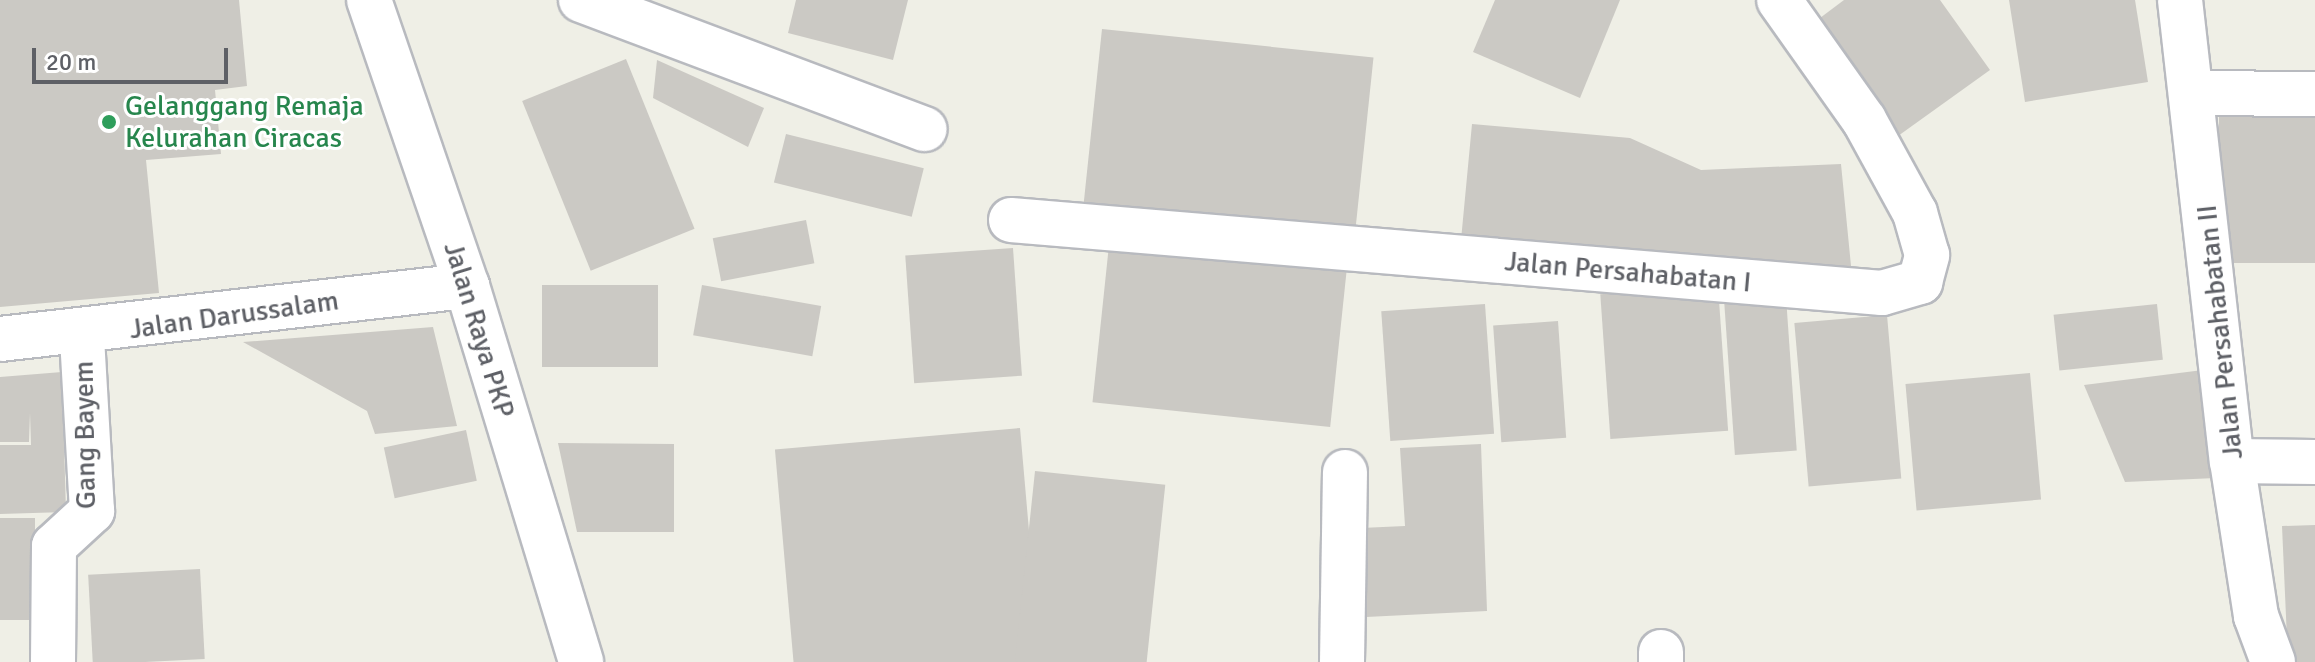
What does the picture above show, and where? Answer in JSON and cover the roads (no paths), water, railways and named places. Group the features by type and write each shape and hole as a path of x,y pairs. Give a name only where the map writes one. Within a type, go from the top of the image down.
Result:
{"street":[{"name":"Jalan Raya PKP","path":"369,0 467,286 581,662"},
{"path":"581,0 925,129"},
{"name":"Jalan Persahabatan I","path":"1011,220 1882,293 1920,282 1927,255 1915,213 1864,120 1779,0"},
{"name":"Jalan Persahabatan II","path":"2180,0 2196,93 2232,461 2256,616 2273,662"},
{"path":"2196,93 2315,94"},
{"name":"Jalan Darussalam","path":"0,339 82,335 467,286"},
{"name":"Gang Bayem","path":"53,662 54,546 92,511 82,335"},
{"path":"2232,461 2315,462"},
{"path":"1342,662 1345,472"}],"place":[{"name":"Gelanggang Remaja Kelurahan Ciracas","path":"109,122"}]}
